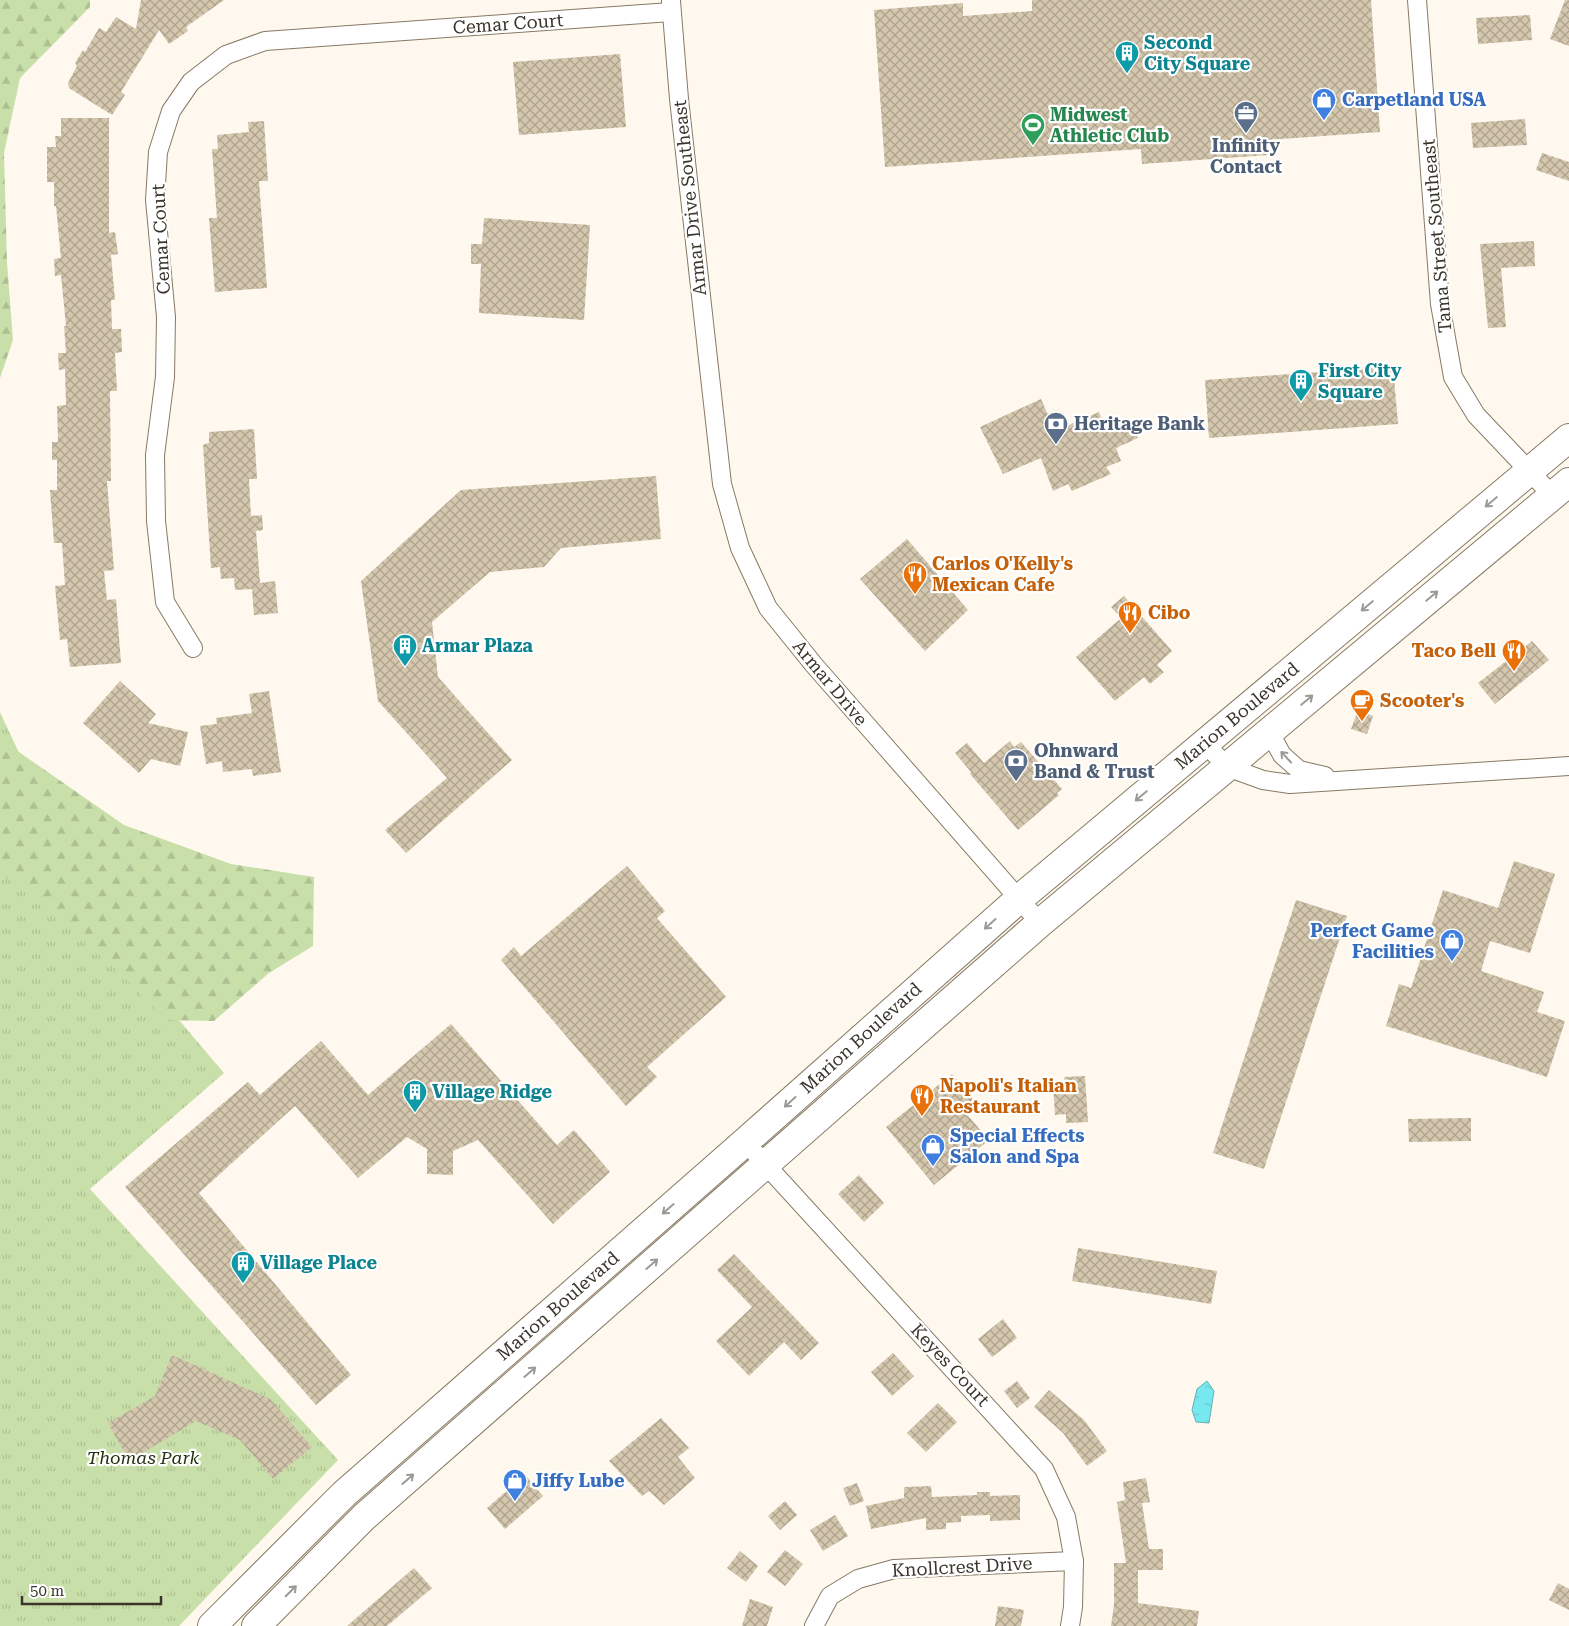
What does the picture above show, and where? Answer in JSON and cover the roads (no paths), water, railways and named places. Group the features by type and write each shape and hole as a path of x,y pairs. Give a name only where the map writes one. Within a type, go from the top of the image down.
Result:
{"main road":[{"name":"Marion Boulevard","path":"212,1626 344,1494 1019,899 1569,438"},
{"name":"Marion Boulevard","path":"256,1626 364,1517 1040,923 1561,489"}],"street":[{"name":"Tama Street Southeast","path":"1417,0 1440,304 1454,377 1476,415 1529,470 1561,489"},
{"name":"Armar Drive Southeast","path":"671,6 679,99 712,396"},
{"name":"Cemar Court","path":"193,648 165,602 156,521 155,455 164,377 166,317 155,200 158,152 171,111 191,82 226,55 265,41 671,6"},
{"name":"Armar Drive","path":"712,396 722,484 740,548 768,608 814,665 1040,923"},
{"path":"1269,731 1282,755 1299,770 1345,780"},
{"path":"1205,743 1227,767 1263,780 1290,784 1569,766"},
{"name":"Keyes Court","path":"745,1142 1044,1469 1066,1517 1074,1561 1073,1607 1070,1626"},
{"name":"Knollcrest Drive","path":"814,1626 830,1596 858,1579 894,1568 1074,1561"}],"water":[{"path":"1207,1381 1214,1391 1209,1423 1196,1422 1192,1410 1197,1389"}],"place":[{"name":"Second City Square","path":"1127,74"},
{"name":"Carpetland USA","path":"1324,121"},
{"name":"Infinity Contact","path":"1246,134"},
{"name":"Midwest Athletic Club","path":"1033,146"},
{"name":"First City Square","path":"1301,402"},
{"name":"Heritage Bank","path":"1056,445"},
{"name":"Carlos O'Kelly's Mexican Cafe","path":"915,595"},
{"name":"Cibo","path":"1130,634"},
{"name":"Armar Plaza","path":"405,667"},
{"name":"Taco Bell","path":"1514,672"},
{"name":"Scooter's","path":"1362,722"},
{"name":"Ohnward Band & Trust","path":"1016,782"},
{"name":"Perfect Game Facilities","path":"1452,962"},
{"name":"Village Ridge","path":"415,1113"},
{"name":"Napoli's Italian Restaurant","path":"922,1117"},
{"name":"Special Effects Salon and Spa","path":"933,1167"},
{"name":"Village Place","path":"243,1284"},
{"name":"Jiffy Lube","path":"515,1502"}],"park label":[{"name":"Thomas Park","path":"143,1458"}]}
